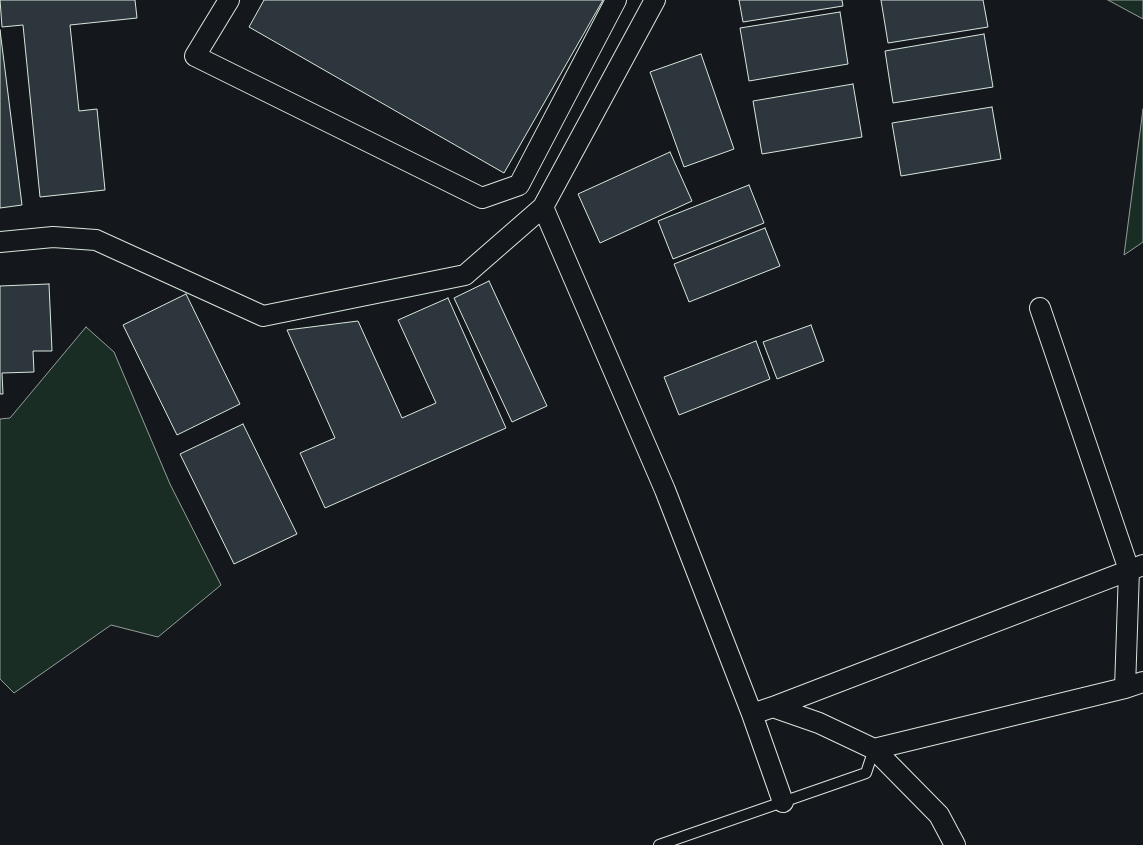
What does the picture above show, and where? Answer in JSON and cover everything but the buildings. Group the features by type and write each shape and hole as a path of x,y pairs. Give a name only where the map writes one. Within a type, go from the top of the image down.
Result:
{"street":[{"path":"229,0 195,56 482,198 519,185 616,0"},
{"path":"0,242 53,237 96,240 263,316 465,275 543,207 656,0"},
{"path":"543,207 665,490 752,714 783,802"},
{"path":"874,749 1134,685 1136,567 1040,308"},
{"path":"752,714 1136,567"},
{"path":"773,707 819,723 874,749 939,815 954,845"}],"lane":[{"path":"659,845 866,773 874,749"}],"green space":[{"path":"1108,0 1143,0 1143,19"},
{"path":"1143,109 1143,242 1124,255"},
{"path":"86,327 114,352 170,484 221,585 158,637 111,625 14,693 0,679 0,419 10,418"}]}
